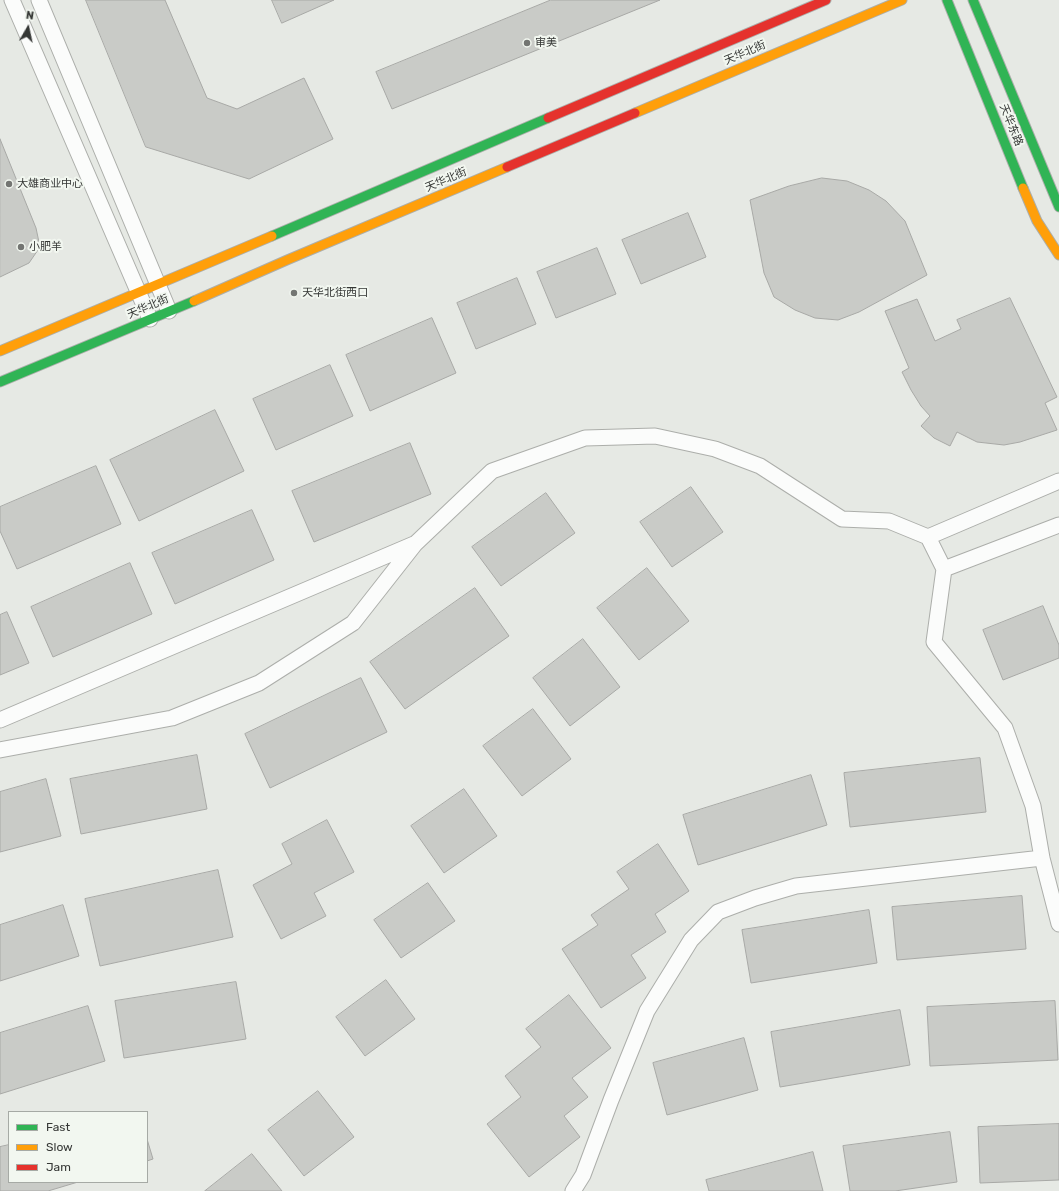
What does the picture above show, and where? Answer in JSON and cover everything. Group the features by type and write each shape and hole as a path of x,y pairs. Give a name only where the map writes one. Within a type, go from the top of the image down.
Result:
{"street":[{"name":"天华北街","path":"0,351 826,0"},
{"name":"天华北街","path":"0,382 902,0"},
{"name":"天华东路","path":"947,0 1037,221 1059,255"},
{"name":"天华东路","path":"973,0 1059,207"}],"lane":[{"path":"12,0 150,319"},
{"path":"39,0 169,311"},
{"path":"0,750 172,718 259,683 353,623 415,544 492,471 585,438 655,436 715,449 760,466 842,519 889,521 928,537 944,569 934,642 1005,728 1033,806 1042,858 1059,924"},
{"path":"928,537 1059,481"},
{"path":"944,569 1059,525"},
{"path":"0,720 415,544"},
{"path":"573,1191 583,1175 611,1100 648,1011 691,940 718,912 755,898 796,886 1042,858"}],"building":[{"path":"86,0 165,0 207,98 237,109 304,78 333,139 249,179 146,147"},
{"path":"272,0 334,0 282,23"},
{"path":"551,0 660,0 392,109 376,72"},
{"name":"大雄商业中心","path":"0,139 36,228 40,247 29,263 0,277"},
{"path":"822,178 847,181 869,190 886,201 905,221 927,275 859,312 838,320 815,318 795,310 774,297 764,273 750,200 789,186"},
{"path":"688,213 706,257 641,284 622,240"},
{"path":"597,248 616,294 556,318 537,272"},
{"path":"517,278 536,324 476,349 457,303"},
{"path":"1010,298 1057,397 1045,403 1057,430 1020,442 1004,445 977,442 957,432 950,446 934,438 921,426 930,416 921,406 902,372 909,368 885,311 917,299 935,341 961,329 957,320"},
{"path":"432,318 456,373 370,411 346,355"},
{"path":"330,365 353,416 276,450 253,399"},
{"path":"215,410 244,471 139,521 110,460"},
{"path":"410,443 431,494 314,542 292,491"},
{"path":"96,466 121,524 17,569 0,531 0,507"},
{"path":"691,487 723,532 672,567 640,522"},
{"path":"546,493 575,533 501,586 472,547"},
{"path":"252,510 274,560 175,604 152,553"},
{"path":"130,563 152,614 53,657 31,607"},
{"path":"647,568 689,621 639,660 597,608"},
{"path":"475,588 509,636 405,709 370,662"},
{"path":"1043,606 1059,645 1059,658 1003,680 983,630"},
{"path":"7,612 29,663 0,675 0,615"},
{"path":"583,639 620,687 570,726 533,678"},
{"path":"361,678 387,732 270,788 245,734"},
{"path":"533,709 571,759 522,796 483,746"},
{"path":"197,755 207,809 81,834 70,779"},
{"path":"980,758 986,812 850,827 844,773"},
{"path":"811,775 827,825 698,865 683,815"},
{"path":"46,779 61,836 0,852 0,792"},
{"path":"464,789 497,836 444,873 411,826"},
{"path":"327,820 354,872 314,893 326,916 281,939 253,885 292,864 282,844"},
{"path":"658,844 689,891 655,914 666,932 631,955 646,978 601,1008 562,949 598,925 591,915 629,889 617,872"},
{"path":"218,870 233,937 100,966 85,899"},
{"path":"428,883 455,921 401,958 374,920"},
{"path":"1022,896 1026,949 897,960 892,907"},
{"path":"63,905 79,956 0,981 0,925"},
{"path":"869,910 877,963 751,983 742,930"},
{"path":"386,980 415,1019 365,1056 336,1017"},
{"path":"236,982 246,1039 124,1058 115,1001"},
{"path":"569,995 611,1048 572,1078 588,1097 564,1116 580,1137 529,1177 487,1124 521,1097 505,1076 541,1047 526,1029"},
{"path":"1055,1001 1058,1060 930,1066 927,1007"},
{"path":"88,1006 105,1061 0,1094 0,1033"},
{"path":"900,1010 910,1065 780,1087 771,1032"},
{"path":"744,1038 758,1090 667,1115 653,1063"},
{"path":"318,1091 354,1137 304,1176 268,1130"},
{"path":"1059,1124 1059,1180 980,1183 978,1127"},
{"path":"950,1132 957,1182 895,1191 850,1191 843,1146"},
{"path":"148,1142 153,1159 148,1161"},
{"path":"8,1145 8,1183 75,1183 48,1191 0,1191 0,1147"},
{"path":"813,1152 823,1191 709,1191 706,1180"},
{"path":"252,1154 282,1191 205,1191"}],"traffic: fast":[{"path":"947,0 1023,188"},
{"path":"973,0 1059,207"},
{"path":"272,236 548,118"},
{"path":"0,382 194,301"}],"traffic: slow":[{"path":"635,113 902,0"},
{"path":"194,301 507,167"},
{"path":"1023,188 1037,221 1059,255"},
{"path":"0,351 272,236"}],"traffic: jam":[{"path":"548,118 826,0"},
{"path":"507,167 635,113"}],"place":[{"name":"审美","path":"527,43"},
{"name":"大雄商业中心","path":"9,184"},
{"name":"小肥羊","path":"21,247"},
{"name":"天华北街西口","path":"294,293"}]}
